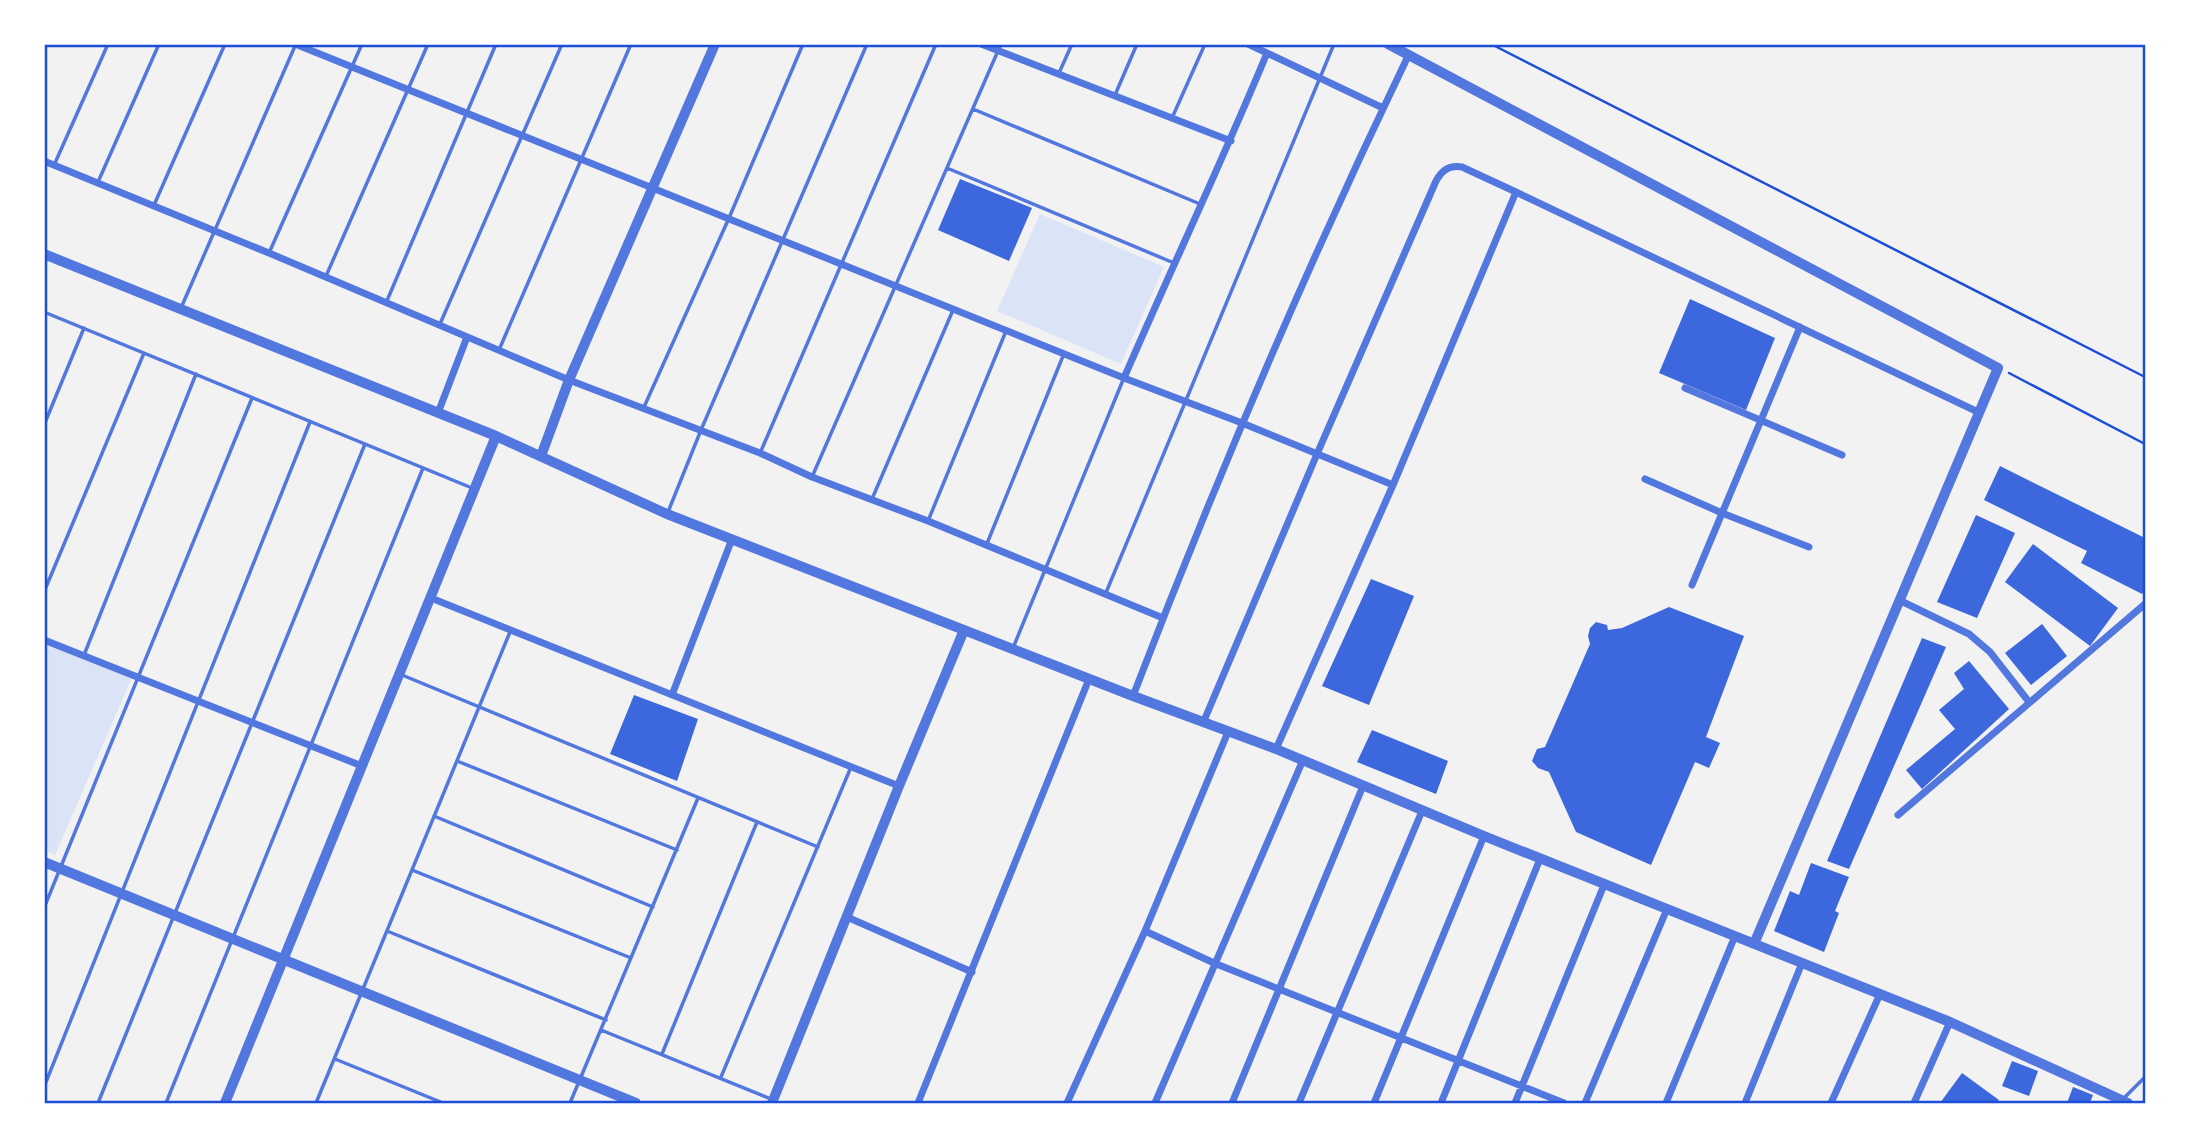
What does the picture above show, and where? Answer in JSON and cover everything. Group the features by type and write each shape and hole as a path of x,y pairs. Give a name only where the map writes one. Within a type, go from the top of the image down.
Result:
{"street":[{"path":"295,44 1393,485"},
{"path":"541,456 569,380 715,44"},
{"path":"981,44 1000,47 1058,75 1231,141"},
{"path":"1248,44 1383,108"},
{"path":"1388,44 1998,368 1754,944"},
{"path":"1124,378 1200,204 1231,141 1267,53"},
{"path":"1133,696 1242,423 1409,54"},
{"path":"44,160 569,380 760,453 812,477 928,521 1163,618"},
{"path":"1203,723 1440,174 1447,168 1462,167 1978,412"},
{"path":"1276,748 1393,485 1516,192"},
{"path":"44,254 496,436 667,514 1203,723 1276,748 1540,859 1950,1022 2125,1102"},
{"path":"1692,585 1800,327"},
{"path":"438,413 467,337"},
{"path":"1685,388 1842,455"},
{"path":"225,1103 496,436"},
{"path":"1645,479 1809,547"},
{"path":"673,695 732,539"},
{"path":"430,598 899,786"},
{"path":"1899,600 1969,634 1990,652 2029,702"},
{"path":"1898,815 2145,604"},
{"path":"772,1101 964,630"},
{"path":"44,640 362,766"},
{"path":"918,1103 1089,679"},
{"path":"1067,1103 1145,931 1228,732"},
{"path":"1155,1103 1303,760"},
{"path":"1232,1103 1363,786"},
{"path":"1299,1103 1422,811"},
{"path":"1374,1103 1484,836"},
{"path":"1441,1103 1540,859"},
{"path":"44,862 636,1103"},
{"path":"1515,1103 1604,884"},
{"path":"1585,1103 1667,909"},
{"path":"847,917 972,972"},
{"path":"1145,931 1214,963 1564,1103"},
{"path":"1666,1103 1735,936"},
{"path":"1745,1103 1802,963"},
{"path":"1831,1103 1880,994"},
{"path":"1914,1103 1950,1022"}],"lane":[{"path":"54,165 108,44"},
{"path":"97,184 159,44"},
{"path":"154,205 225,44"},
{"path":"180,310 295,44"},
{"path":"268,253 362,44"},
{"path":"326,277 428,44"},
{"path":"386,303 496,44"},
{"path":"439,325 562,44"},
{"path":"499,351 631,44"},
{"path":"643,409 803,44"},
{"path":"667,514 867,44"},
{"path":"760,453 936,44"},
{"path":"1058,75 1072,44"},
{"path":"1115,95 1137,44"},
{"path":"1172,118 1205,44"},
{"path":"1105,595 1334,44"},
{"path":"812,477 1000,47"},
{"path":"973,109 1200,204"},
{"path":"947,168 1174,263"},
{"path":"872,500 953,308"},
{"path":"44,312 474,489"},
{"path":"44,425 84,328"},
{"path":"928,521 1007,330"},
{"path":"44,592 144,353"},
{"path":"986,546 1064,354"},
{"path":"84,656 195,374"},
{"path":"1013,649 1124,378"},
{"path":"44,908 252,398"},
{"path":"44,1087 310,422"},
{"path":"98,1103 365,444"},
{"path":"166,1103 423,468"},
{"path":"316,1103 510,630"},
{"path":"399,674 818,847"},
{"path":"457,761 677,850"},
{"path":"721,1077 851,767"},
{"path":"570,1103 698,798"},
{"path":"434,816 653,907"},
{"path":"662,1054 757,822"},
{"path":"412,870 631,958"},
{"path":"387,930 606,1020"},
{"path":"601,1030 721,1077 772,1101"},
{"path":"334,1059 443,1103"},
{"path":"2125,1102 2145,1077"}],"path":[{"path":"1491,44 2145,377"},
{"path":"1998,368 2145,444"}],"shaded area":[{"path":"1040,214 1164,267 1121,364 997,311"},
{"path":"44,635 134,673 55,855 44,850"}],"building":[{"path":"960,179 1032,208 1009,261 938,230"},
{"path":"1690,299 1775,338 1746,410 1659,373"},
{"path":"2000,466 2145,538 2145,589 2142,594 2081,563 2087,551 1984,500"},
{"path":"1976,515 2015,533 1977,618 1937,602"},
{"path":"2033,544 2118,608 2090,646 2005,582"},
{"path":"1371,579 1414,596 1369,705 1322,686"},
{"path":"1669,607 1744,636 1706,737 1720,743 1709,768 1695,762 1651,865 1576,832 1549,772 1538,768 1532,761 1537,749 1545,747 1590,644 1590,628 1596,622 1607,625 1608,630 1622,628"},
{"path":"2042,624 2067,656 2031,685 2005,653"},
{"path":"1922,638 1946,647 1849,869 1827,861"},
{"path":"1969,661 2009,709 1922,789 1906,770 1955,729 1939,710 1964,689 1954,673"},
{"path":"634,695 698,719 677,781 610,754"},
{"path":"1372,730 1448,761 1436,794 1357,762"},
{"path":"1811,863 1849,877 1835,911 1839,913 1824,952 1774,931 1790,891 1799,895"},
{"path":"2012,1061 2038,1071 2029,1096 2002,1086"},
{"path":"1962,1073 1999,1100 1996,1103 1940,1103"},
{"path":"2073,1087 2093,1095 2090,1103 2067,1103"}]}
